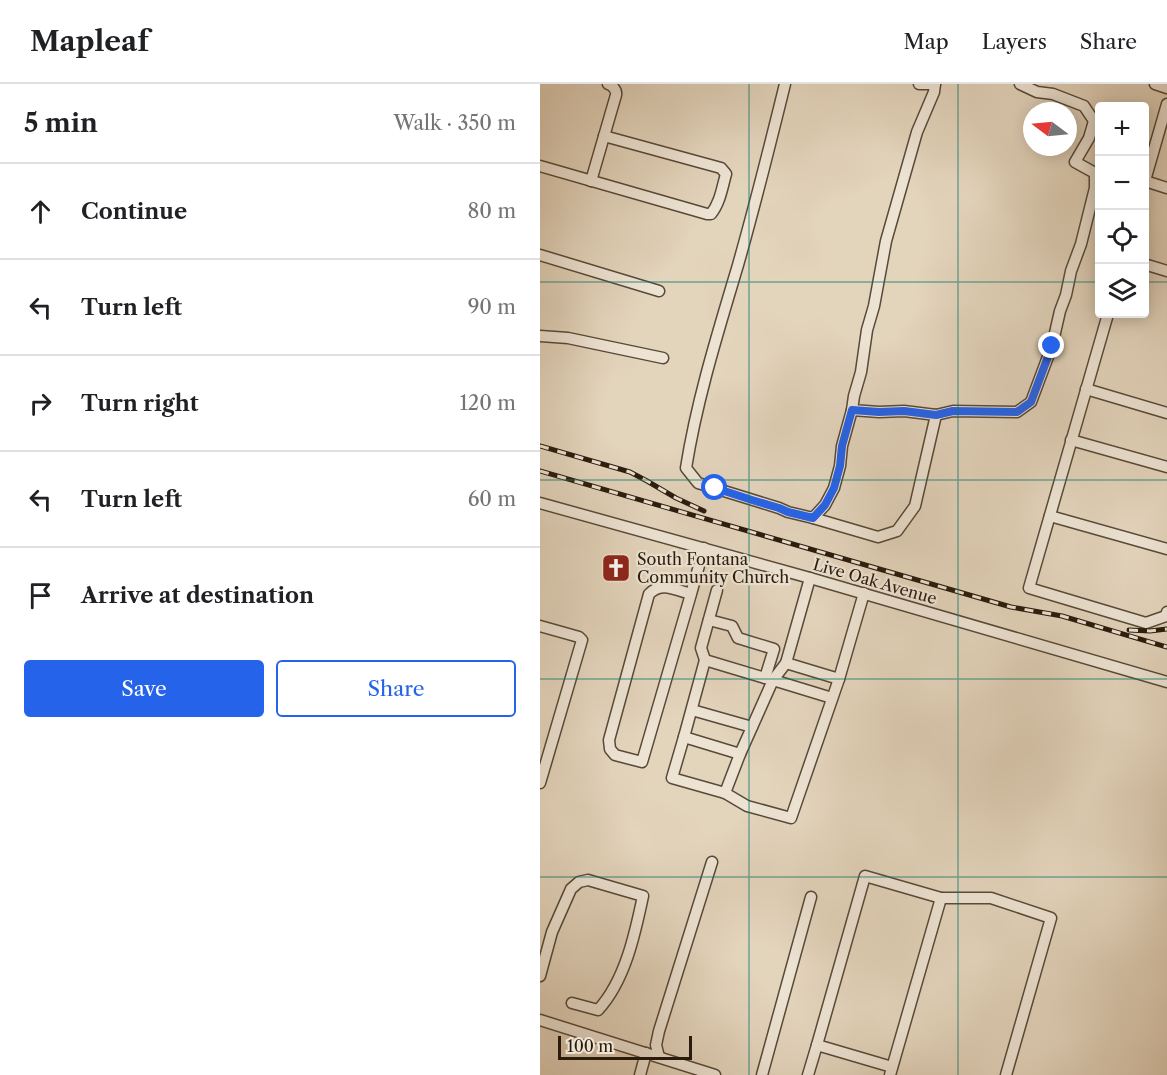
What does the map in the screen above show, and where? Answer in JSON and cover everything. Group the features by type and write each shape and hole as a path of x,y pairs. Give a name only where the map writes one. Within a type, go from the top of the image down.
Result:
{"street":[{"path":"591,181 616,95 615,90 608,84"},
{"path":"785,84 704,386 686,468 698,483 788,512 878,537 897,531 915,506 936,415"},
{"path":"813,518 825,505 834,488 861,372 867,330 874,306 886,241 917,132 934,92 935,84 919,84"},
{"path":"852,410 904,411 936,415 953,411 1017,412 1031,402 1052,346 1095,188 1095,172 1074,162 1089,138 1094,121 1084,106 1053,94 1037,92 1020,84"},
{"path":"1155,84 1167,87"},
{"path":"1149,168 1167,104"},
{"path":"540,166 707,214 714,211 726,174 721,168 604,136"},
{"path":"1149,183 1167,188"},
{"path":"540,255 659,291"},
{"path":"1149,266 1167,271"},
{"path":"1106,318 1029,588 1146,623 1166,616 1167,612"},
{"path":"540,336 568,338 663,358"},
{"path":"1086,389 1167,413"},
{"path":"1071,440 1167,467"},
{"name":"Live Oak Avenue","path":"540,503 864,593 1167,682"},
{"path":"1050,516 1167,549"},
{"path":"691,594 664,586 655,588 649,594 609,740 610,749 615,755 642,762 691,594 704,548"},
{"path":"769,679 786,663 810,578"},
{"path":"717,590 701,648 705,660 672,778 725,793 747,806 791,818 839,679 864,593"},
{"path":"708,620 732,626 738,638 774,649 769,679 725,793"},
{"path":"540,626 579,637 582,640 540,783"},
{"path":"705,660 832,698"},
{"path":"786,663 839,679"},
{"path":"692,710 752,727"},
{"path":"684,736 740,754"},
{"path":"659,1057 656,1045 659,1030 712,862"},
{"path":"808,1075 865,876 941,898 991,898 1051,918 1006,1075"},
{"path":"540,976 552,932 571,889 579,882 588,880 643,896 635,935 608,999 598,1010 572,1003"},
{"path":"762,1075 811,897"},
{"path":"817,1046 891,1071 941,898"},
{"path":"540,1020 715,1075"},
{"path":"640,1075 646,1053"}],"railway":[{"path":"540,446 630,472 704,511"},
{"path":"540,471 1011,607 1062,616 1167,647"},
{"path":"1129,630 1167,629"}],"place":[{"name":"South Fontana Community Church","path":"616,568"}],"route":[{"path":"715,488 813,518 825,505 834,488 852,410 904,411 936,415 953,411 1017,412 1031,402 1052,346"}]}
